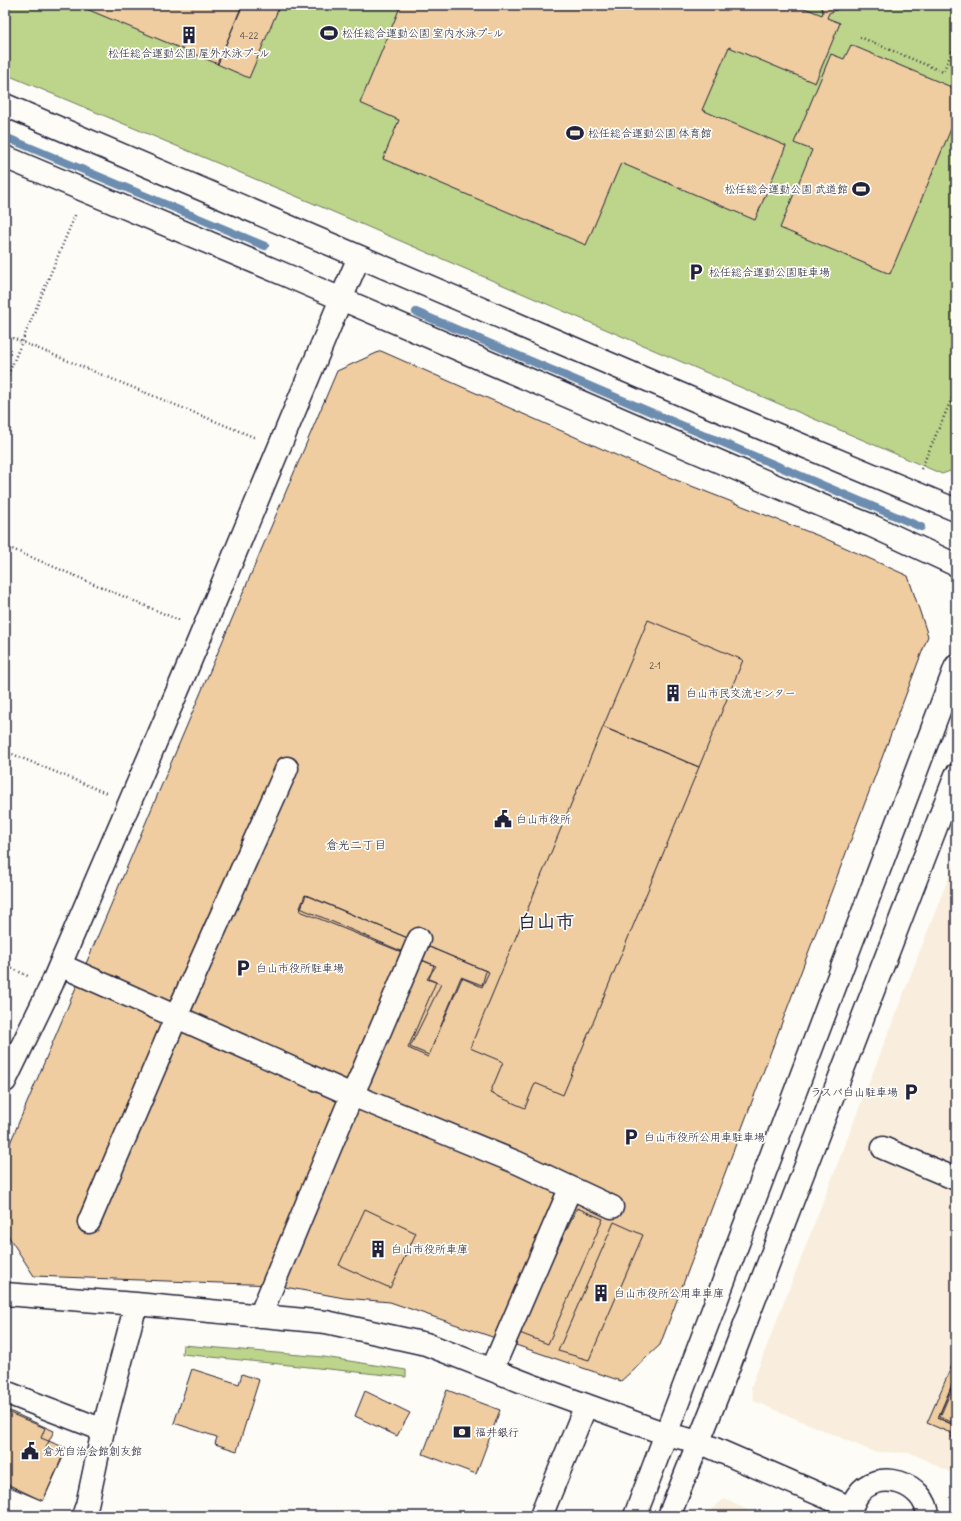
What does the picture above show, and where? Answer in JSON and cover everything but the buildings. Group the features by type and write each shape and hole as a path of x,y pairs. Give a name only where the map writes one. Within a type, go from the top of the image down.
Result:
{"street":[{"path":"5,105 721,412 956,510"},
{"path":"5,158 341,298 870,525 956,565"},
{"path":"5,1081 60,965 130,803 341,298 360,257"},
{"path":"635,1516 956,666"},
{"path":"90,1222 177,1016 287,768"},
{"path":"669,1516 699,1442 956,775"},
{"path":"260,1316 419,939"},
{"path":"60,965 352,1095 518,1163 612,1207"},
{"path":"956,1165 885,1142 956,1179"},
{"path":"492,1370 570,1188"},
{"path":"5,1294 136,1304 326,1322 418,1342 666,1434 699,1442 850,1512 858,1495 867,1486 879,1481 892,1480 904,1483 915,1490 923,1499 928,1511 928,1516"},
{"path":"83,1516 87,1505 103,1430 136,1304"},
{"path":"5,1392 103,1430"},
{"path":"541,1516 586,1405"}],"path":[{"path":"860,37 943,72 956,42"},
{"path":"5,382 85,191"},
{"path":"5,335 279,447"},
{"path":"920,469 956,389"},
{"path":"5,546 203,630"},
{"path":"5,751 130,803"}],"shaded area":[{"name":"ラスパ白山駐車場","path":"956,858 956,1475 911,1453 874,1452 754,1401 751,1387"},
{"path":"724,1499 761,1516 703,1516"}],"green space":[{"path":"5,5 956,5 956,469 942,474 310,202 5,74"},
{"path":"183,1345 324,1357 406,1370 406,1377 182,1354"}],"waterway":[{"path":"5,137 265,246"},
{"path":"416,312 921,527"}],"place":[{"name":"松任総合運動公園 室内水泳プｰル","path":"329,33"},
{"name":"松任総合運動公園 屋外水泳プｰル","path":"189,35"},
{"name":"松任総合運動公園 体育館","path":"575,133"},
{"name":"松任総合運動公園 武道館","path":"861,189"},
{"name":"松任総合運動公園駐車場","path":"696,272"},
{"name":"白山市民交流センター","path":"673,693"},
{"name":"白山市役所","path":"503,819"},
{"name":"白山市役所駐車場","path":"243,968"},
{"name":"ラスパ白山駐車場","path":"911,1092"},
{"name":"白山市役所公用車駐車場","path":"631,1137"},
{"name":"白山市役所車庫","path":"378,1249"},
{"name":"白山市役所公用車車庫","path":"601,1293"},
{"name":"福井銀行","path":"462,1432"},
{"name":"倉光自治会館創友館","path":"30,1451"}],"district":[{"name":"倉光二丁目","path":"356,844"},
{"name":"白山市","path":"546,921"}]}
